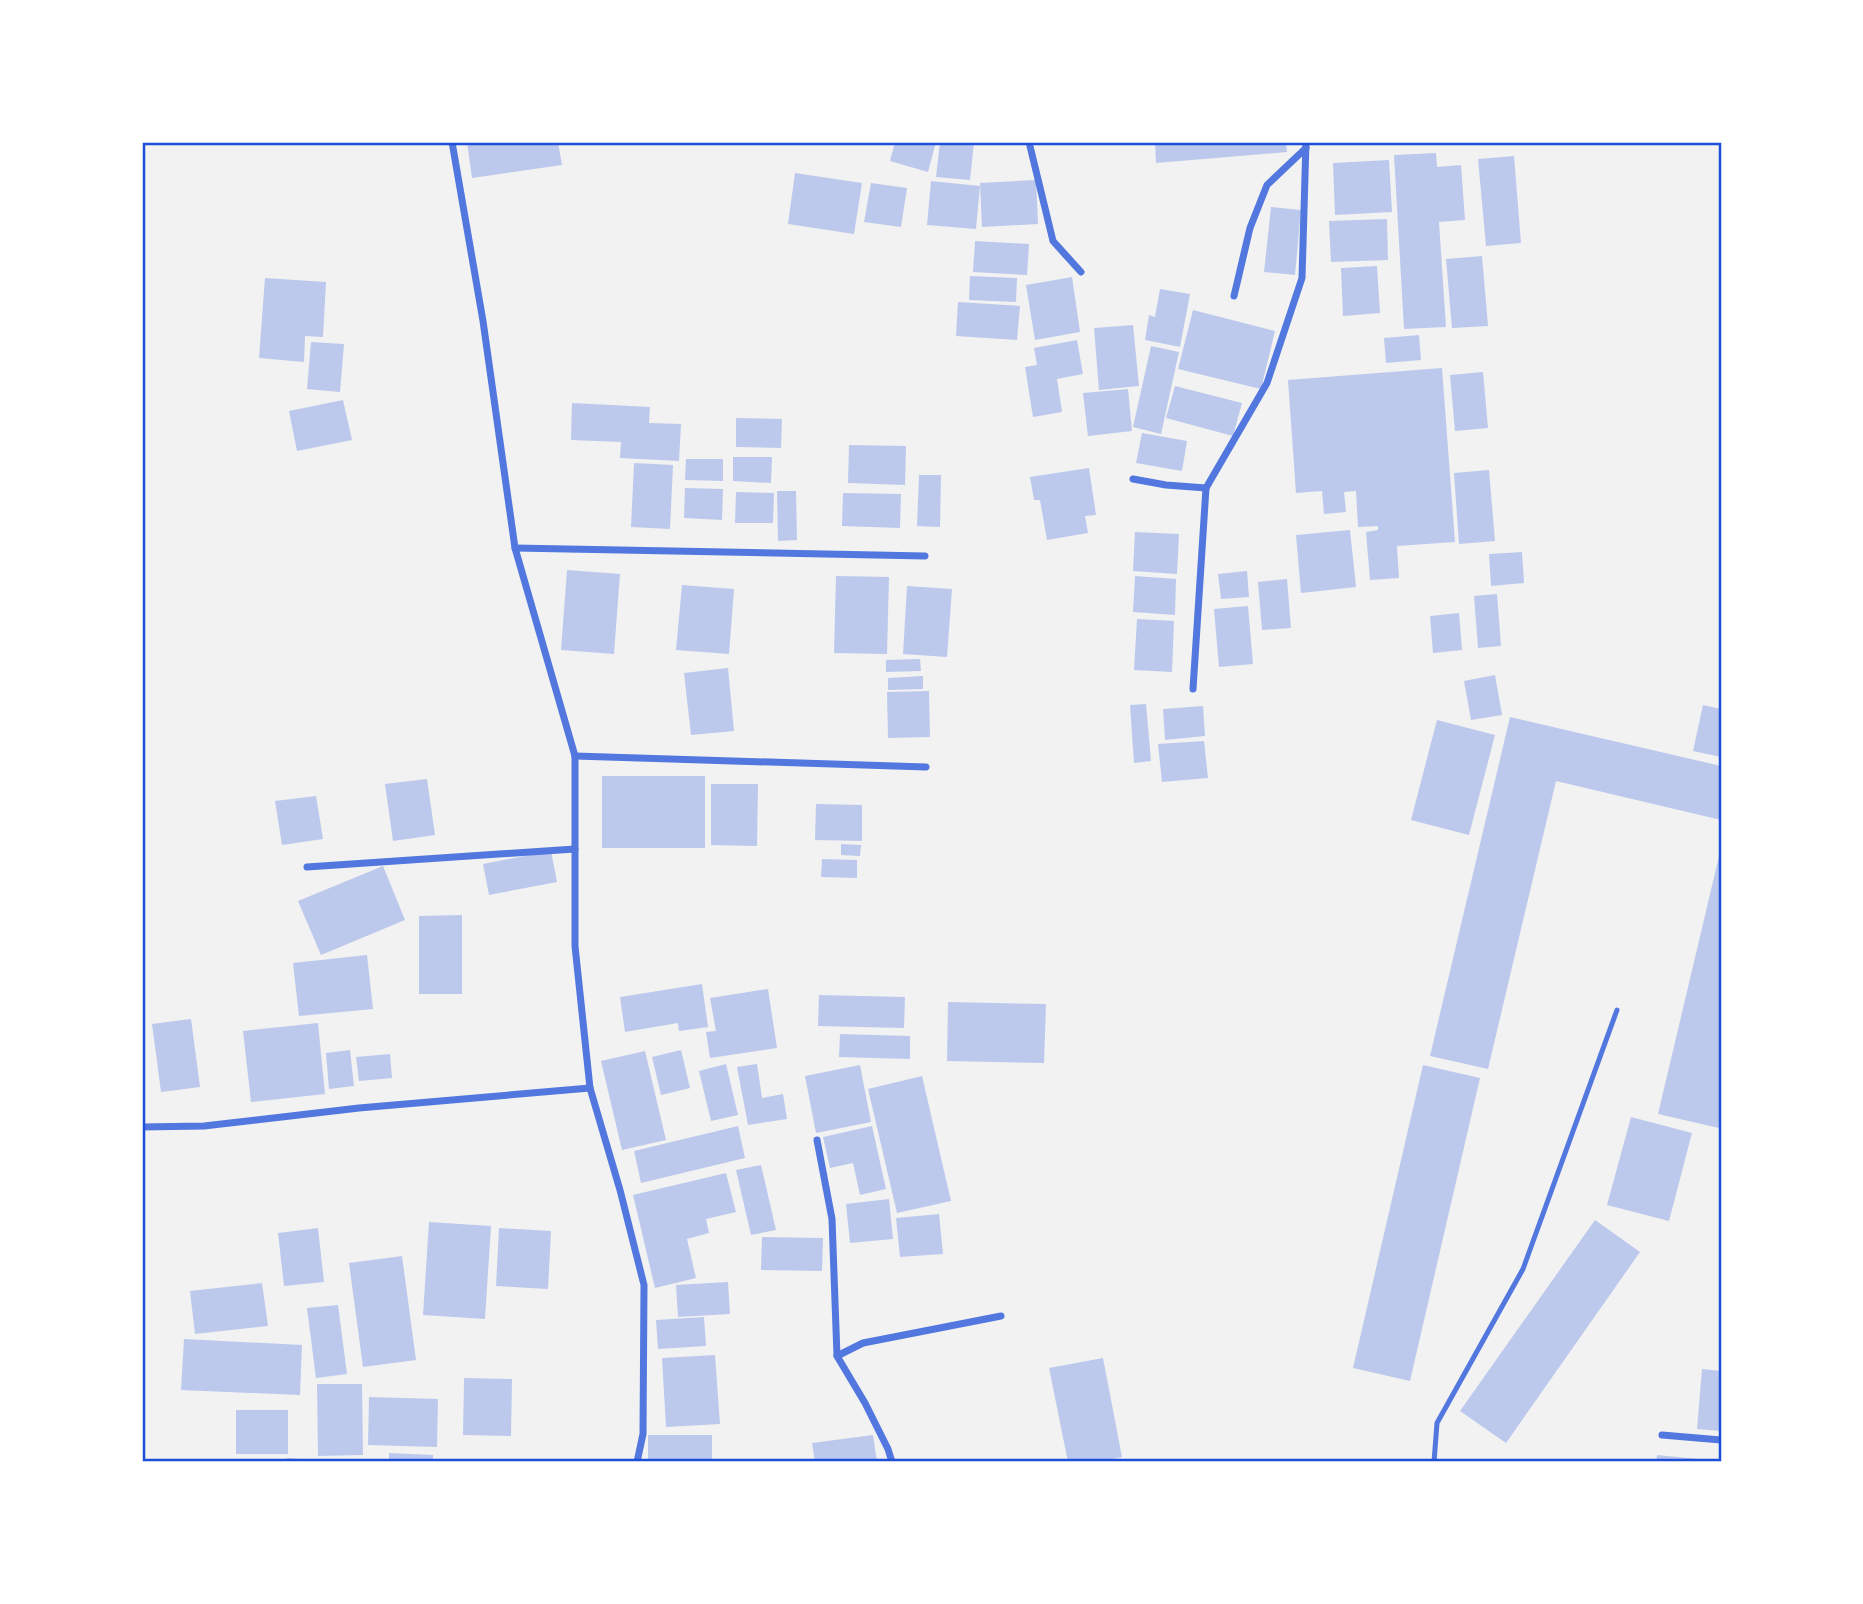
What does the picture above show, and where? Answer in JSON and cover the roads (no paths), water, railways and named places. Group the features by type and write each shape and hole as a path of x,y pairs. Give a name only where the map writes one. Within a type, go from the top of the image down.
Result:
{"street":[{"path":"452,142 483,321 515,548 575,756 575,946 590,1088 620,1190 643,1286 643,1434 637,1462"},
{"path":"1029,142 1053,241 1081,272"},
{"path":"1234,296 1250,228 1267,185 1306,145"},
{"path":"1193,689 1206,488 1267,383 1302,278 1306,145"},
{"path":"1133,479 1206,488"},
{"path":"515,548 925,556"},
{"path":"575,756 926,767"},
{"path":"307,867 575,849"},
{"path":"142,1127 204,1126 359,1108 590,1088"},
{"path":"817,1140 832,1219 837,1356 865,1403 888,1448 892,1462"},
{"path":"837,1356 863,1343 1001,1316"},
{"path":"1662,1435 1721,1440"}],"lane":[{"path":"1434,1462 1437,1423 1523,1269 1617,1010"}]}
